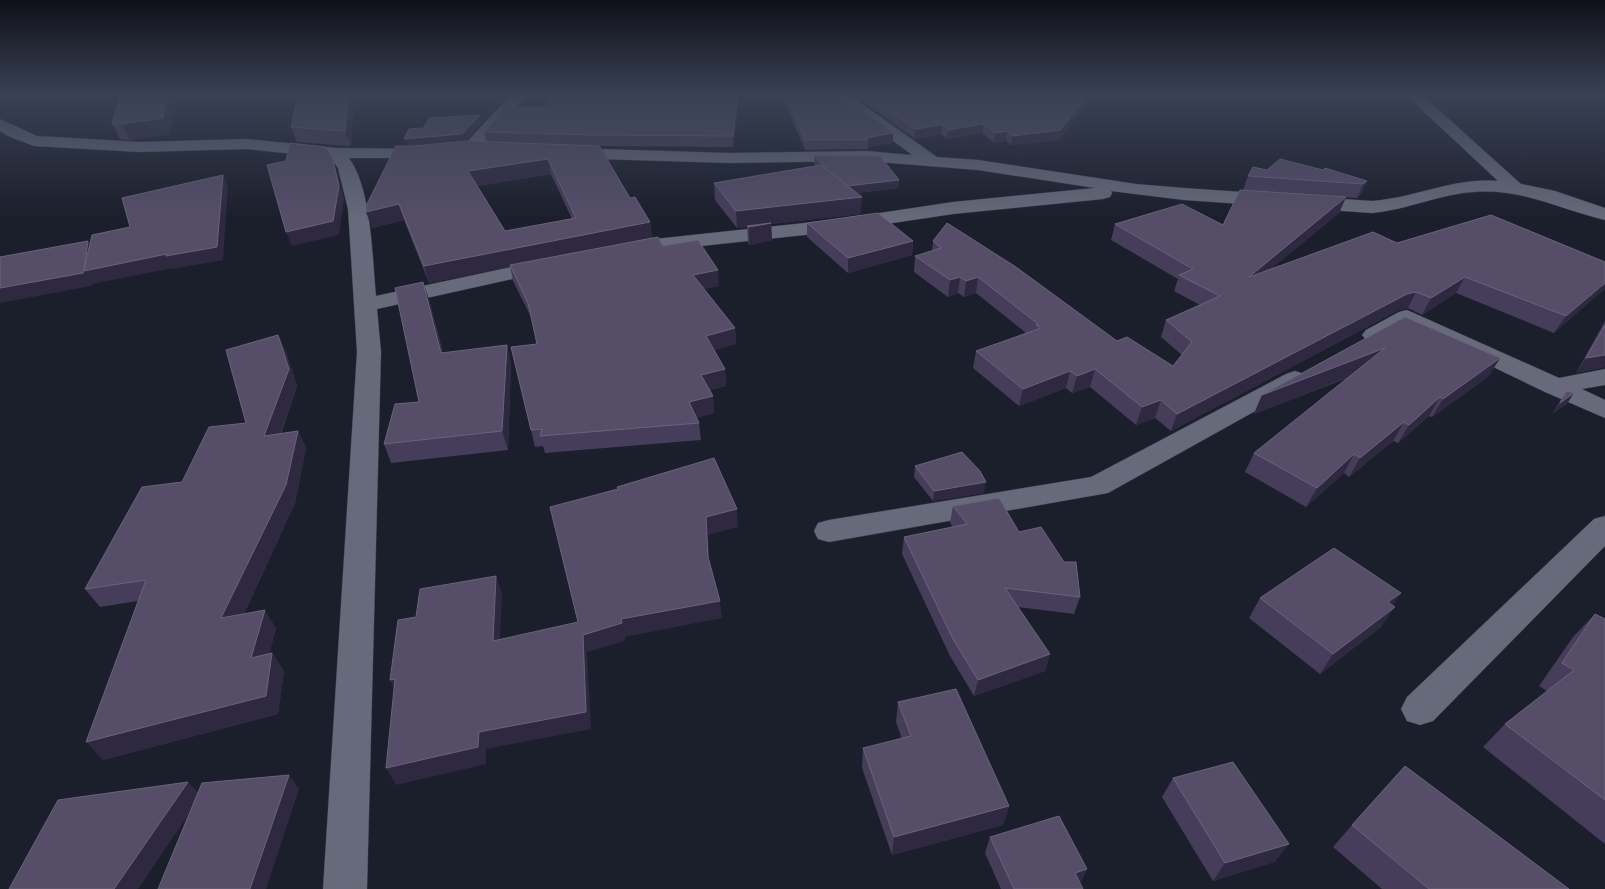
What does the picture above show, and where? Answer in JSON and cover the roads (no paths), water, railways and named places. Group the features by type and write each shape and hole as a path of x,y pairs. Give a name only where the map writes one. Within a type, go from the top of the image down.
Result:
{"street":[{"path":"20,135 34,141 140,148 246,144 336,153 419,154 489,150"},
{"path":"456,151 473,135"},
{"path":"896,135 932,161"},
{"path":"1458,135 1514,186"},
{"path":"547,152 729,158 866,156 978,165 1095,181 1136,189 1372,208 1390,206 1445,190 1472,186 1514,186 1539,191 1605,214"},
{"path":"336,153 347,168 358,210 360,253 370,352 345,889"},
{"path":"609,254 655,246 833,226 953,208 1136,189"},
{"path":"366,305 563,262"},
{"path":"1356,346 1407,318 1605,410"},
{"path":"828,531 1098,486 1313,369"},
{"path":"1554,387 1605,377"},
{"path":"1420,709 1605,527"}]}
